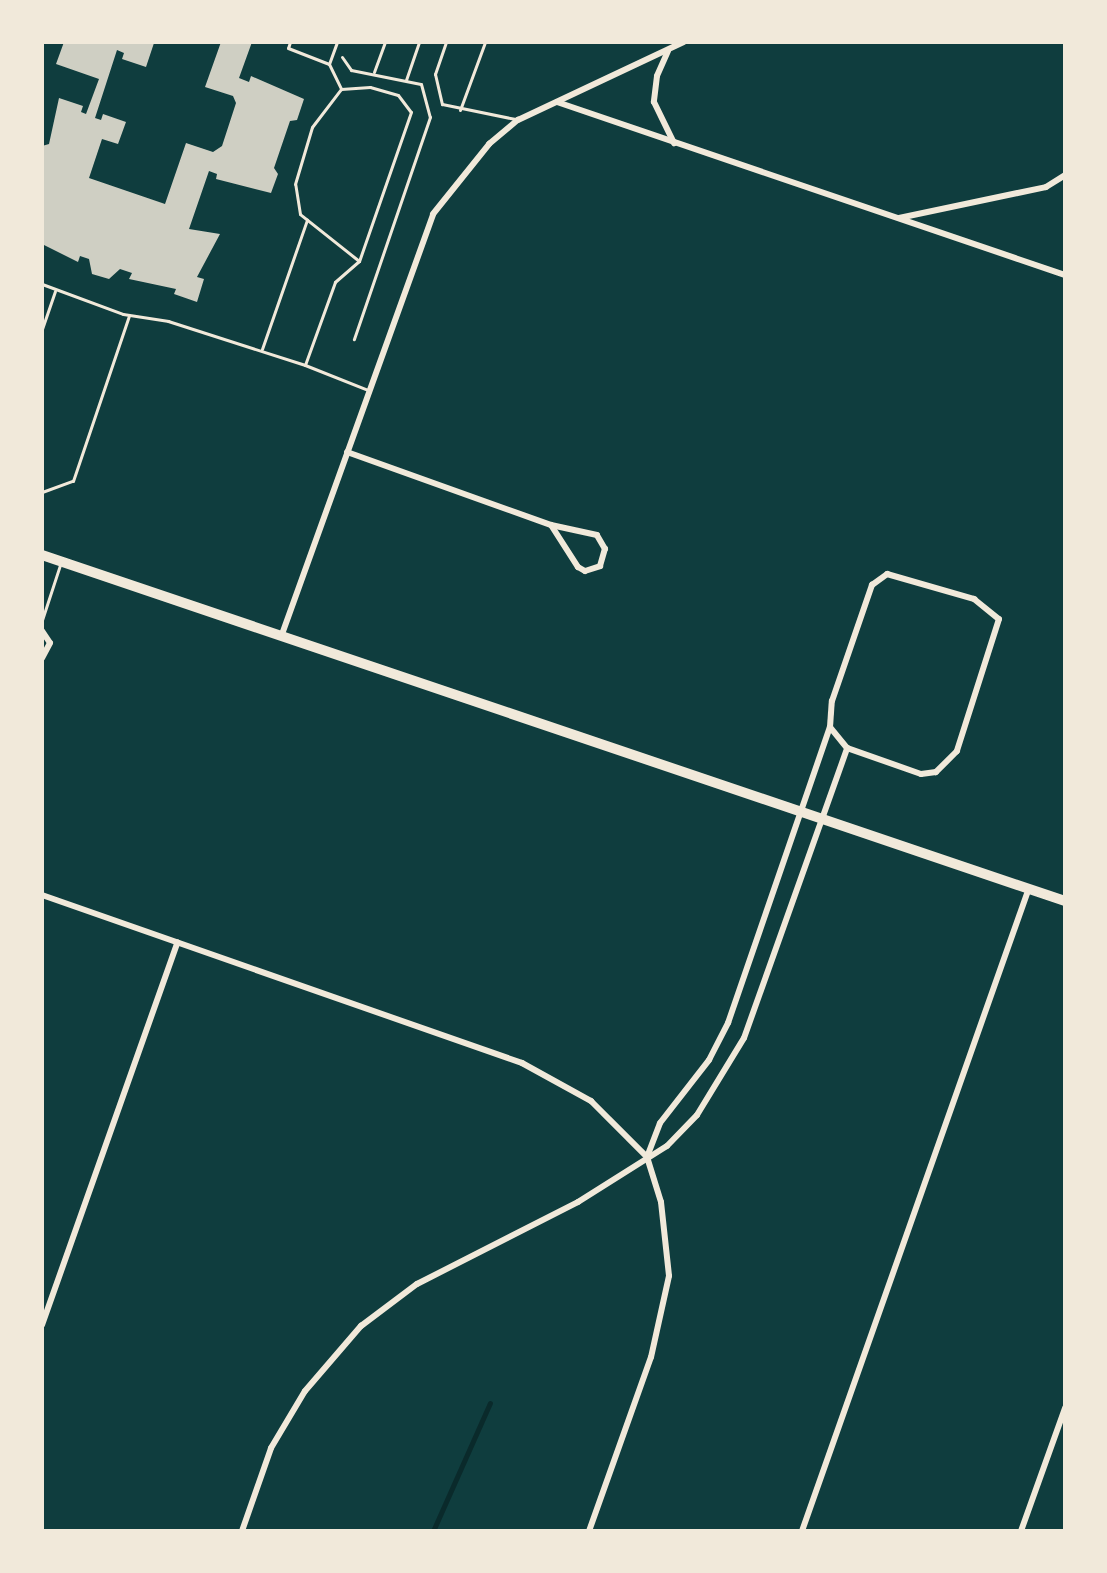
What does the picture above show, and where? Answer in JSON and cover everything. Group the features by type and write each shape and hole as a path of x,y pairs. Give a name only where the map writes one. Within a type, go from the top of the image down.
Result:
{"main road":[{"path":"42,555 1065,901"}],"street":[{"path":"281,637 433,214 489,144 518,120 684,42"},
{"path":"668,51 657,76 654,102 674,143"},
{"path":"556,101 1065,275"},
{"path":"899,218 1046,187 1065,175"},
{"path":"347,452 551,525 597,535 605,549 600,566 585,571 578,567 551,525"},
{"path":"647,1157 660,1123 690,1088 724,1031 802,812 830,727 832,701 872,585 880,576 903,576 974,599 996,612 999,632 957,751 945,766 921,774 847,748 830,727"},
{"path":"42,631 50,643 42,658"},
{"path":"242,1531 271,1448 305,1391 361,1326 417,1284 578,1202 667,1146 697,1115 733,1061 847,748"},
{"path":"802,1531 1029,888"},
{"path":"42,895 545,1073 591,1101 647,1157 661,1202 669,1276 651,1357 589,1531"},
{"path":"42,1325 178,942"},
{"path":"1021,1531 1065,1408"}],"lane":[{"path":"290,42 288,48 329,64 341,89"},
{"path":"329,64 337,42"},
{"path":"446,42 435,74 442,104 518,120"},
{"path":"460,110 485,42"},
{"path":"305,365 335,282 359,261 411,112 398,95 370,87 341,89"},
{"path":"341,89 303,148 295,184 300,214 359,261"},
{"path":"262,349 307,220"},
{"path":"42,284 129,315 262,349 368,390"},
{"path":"42,329 55,291"},
{"path":"42,492 73,481 129,315"},
{"path":"42,620 61,561"}],"path":[{"path":"374,72 385,42"},
{"path":"406,80 419,42"}],"building":[{"path":"64,42 154,43 146,67 122,59 124,53 117,50 95,118 101,120 103,114 126,122 118,144 102,139 89,178 165,204 186,143 213,152 222,146 236,103 233,96 205,87 221,42 252,42 239,78 249,82 251,76 304,99 297,120 290,121 274,168 278,174 271,193 216,179 217,174 209,171 189,229 220,234 197,277 204,279 197,302 174,294 176,289 129,279 132,273 120,269 109,279 92,274 89,259 80,256 78,262 42,244 42,146 49,144 59,98 83,106 81,112 86,114 99,79 56,64"}],"waterway":[{"path":"433,1531 490,1403"}]}
